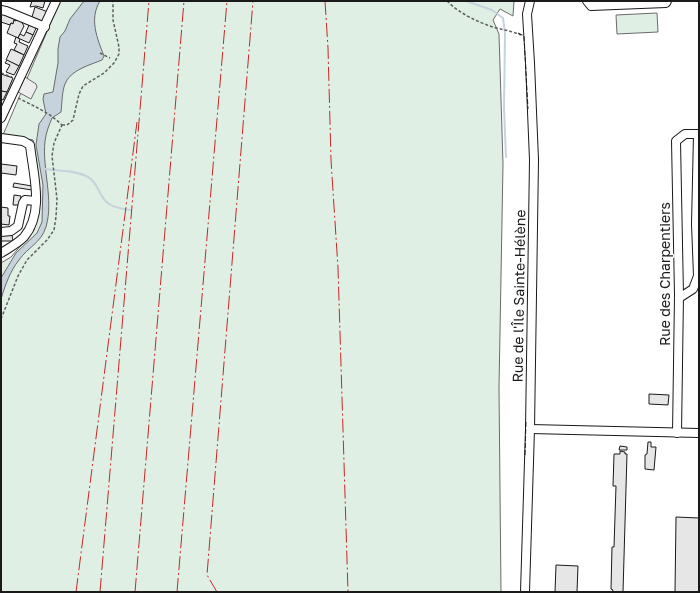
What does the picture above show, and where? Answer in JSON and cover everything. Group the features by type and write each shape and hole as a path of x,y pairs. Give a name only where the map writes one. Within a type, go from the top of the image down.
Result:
{"street":[{"path":"1,118 56,1"},
{"name":"Rue de l'Île Sainte-Hélène","path":"525,592 530,429 534,160 527,14 530,1"},
{"path":"587,1 592,6 668,1"},
{"path":"1,10 45,27"},
{"name":"Rue des Charpentiers","path":"676,433 679,298 676,141 685,134 698,134"},
{"path":"679,298 693,289 698,276 696,224 698,134"},
{"path":"1,138 23,141 30,145 36,201 32,225 24,237 18,243 1,253"},
{"path":"1,232 12,231 18,226 25,200 36,201"},
{"path":"530,429 699,433"}],"path":[{"path":"62,125 67,125 74,120 78,94 83,86 104,73 117,59 119,47 113,20 113,1"},
{"path":"447,1 453,7 471,18 492,27 515,32 523,36"},
{"path":"100,53 110,58"},
{"path":"1,73 20,79"},
{"path":"12,94 41,109 62,125"},
{"path":"1,319 18,276 27,260 47,240 54,230 57,187 53,174 52,156 54,143 62,125"}],"green space":[{"path":"60,1 514,1 513,16 500,9 493,20 499,34 503,164 499,388 501,592 1,592 1,263 11,257 34,230 40,198 33,140 3,135"},
{"path":"657,13 658,32 617,34 616,15"}],"shaded area":[{"path":"84,1 100,1 95,15 95,28 104,56 102,60 86,66 71,75 65,84 61,112 52,118 45,141 45,163 49,206 46,227 38,241 16,264 8,279 1,299 1,278 16,253 37,233 42,222 43,185 36,145 39,124 46,114 43,99 44,94 53,92 58,63 60,37 65,31 70,19"},
{"path":"25,77 36,84 37,87 31,99 18,92"}],"building":[{"path":"32,1 45,1 43,8 36,6 30,7"},
{"path":"35,7 48,12 44,22 32,17"},
{"path":"1,13 14,19 15,17 19,18 16,21 14,20 13,24 11,23 10,25 1,22"},
{"path":"19,18 24,26 18,38 7,33 11,23 13,24 14,20 16,21"},
{"path":"30,23 37,26 33,35 26,32"},
{"path":"26,32 33,35 29,43 18,38 20,34 24,36"},
{"path":"16,37 20,39 19,42 28,46 24,55 14,50 17,44 14,43"},
{"path":"11,49 24,55 19,66 6,60"},
{"path":"7,60 19,66 14,75 6,72 10,65 5,63"},
{"path":"1,74 13,78 7,92 1,91"},
{"path":"1,91 7,92 3,100 1,99"},
{"path":"1,164 17,166 16,175 1,173"},
{"path":"14,183 32,186 32,190 13,187"},
{"path":"14,195 21,196 19,205 13,205"},
{"path":"1,207 8,208 8,216 10,216 9,225 1,224"},
{"path":"1,235 12,235 13,241 1,241"},
{"path":"649,394 669,395 668,405 649,404"},
{"path":"648,442 651,442 651,447 656,447 654,470 645,469 645,455 647,454"},
{"path":"620,446 627,447 627,450 619,450"},
{"path":"620,451 627,454 623,592 612,592 612,547 614,547 616,486 613,486 614,454 620,454"},
{"path":"676,517 699,518 699,592 675,592"},
{"path":"556,565 578,566 577,592 555,592"}],"waterway":[{"path":"466,1 492,10 503,18 505,33 504,108 506,157"},
{"path":"45,169 73,172 88,177 95,183 103,198 109,204 130,210"}],"fence":[{"path":"518,33 524,36 528,109"},
{"path":"525,455 526,421"}],"power":[{"path":"100,592 149,1"},
{"path":"135,592 184,1"},
{"path":"177,592 227,1"},
{"path":"217,592 207,575 253,1"},
{"path":"325,1 328,48 331,160 338,268 348,592"},
{"path":"76,592 137,122"}]}
